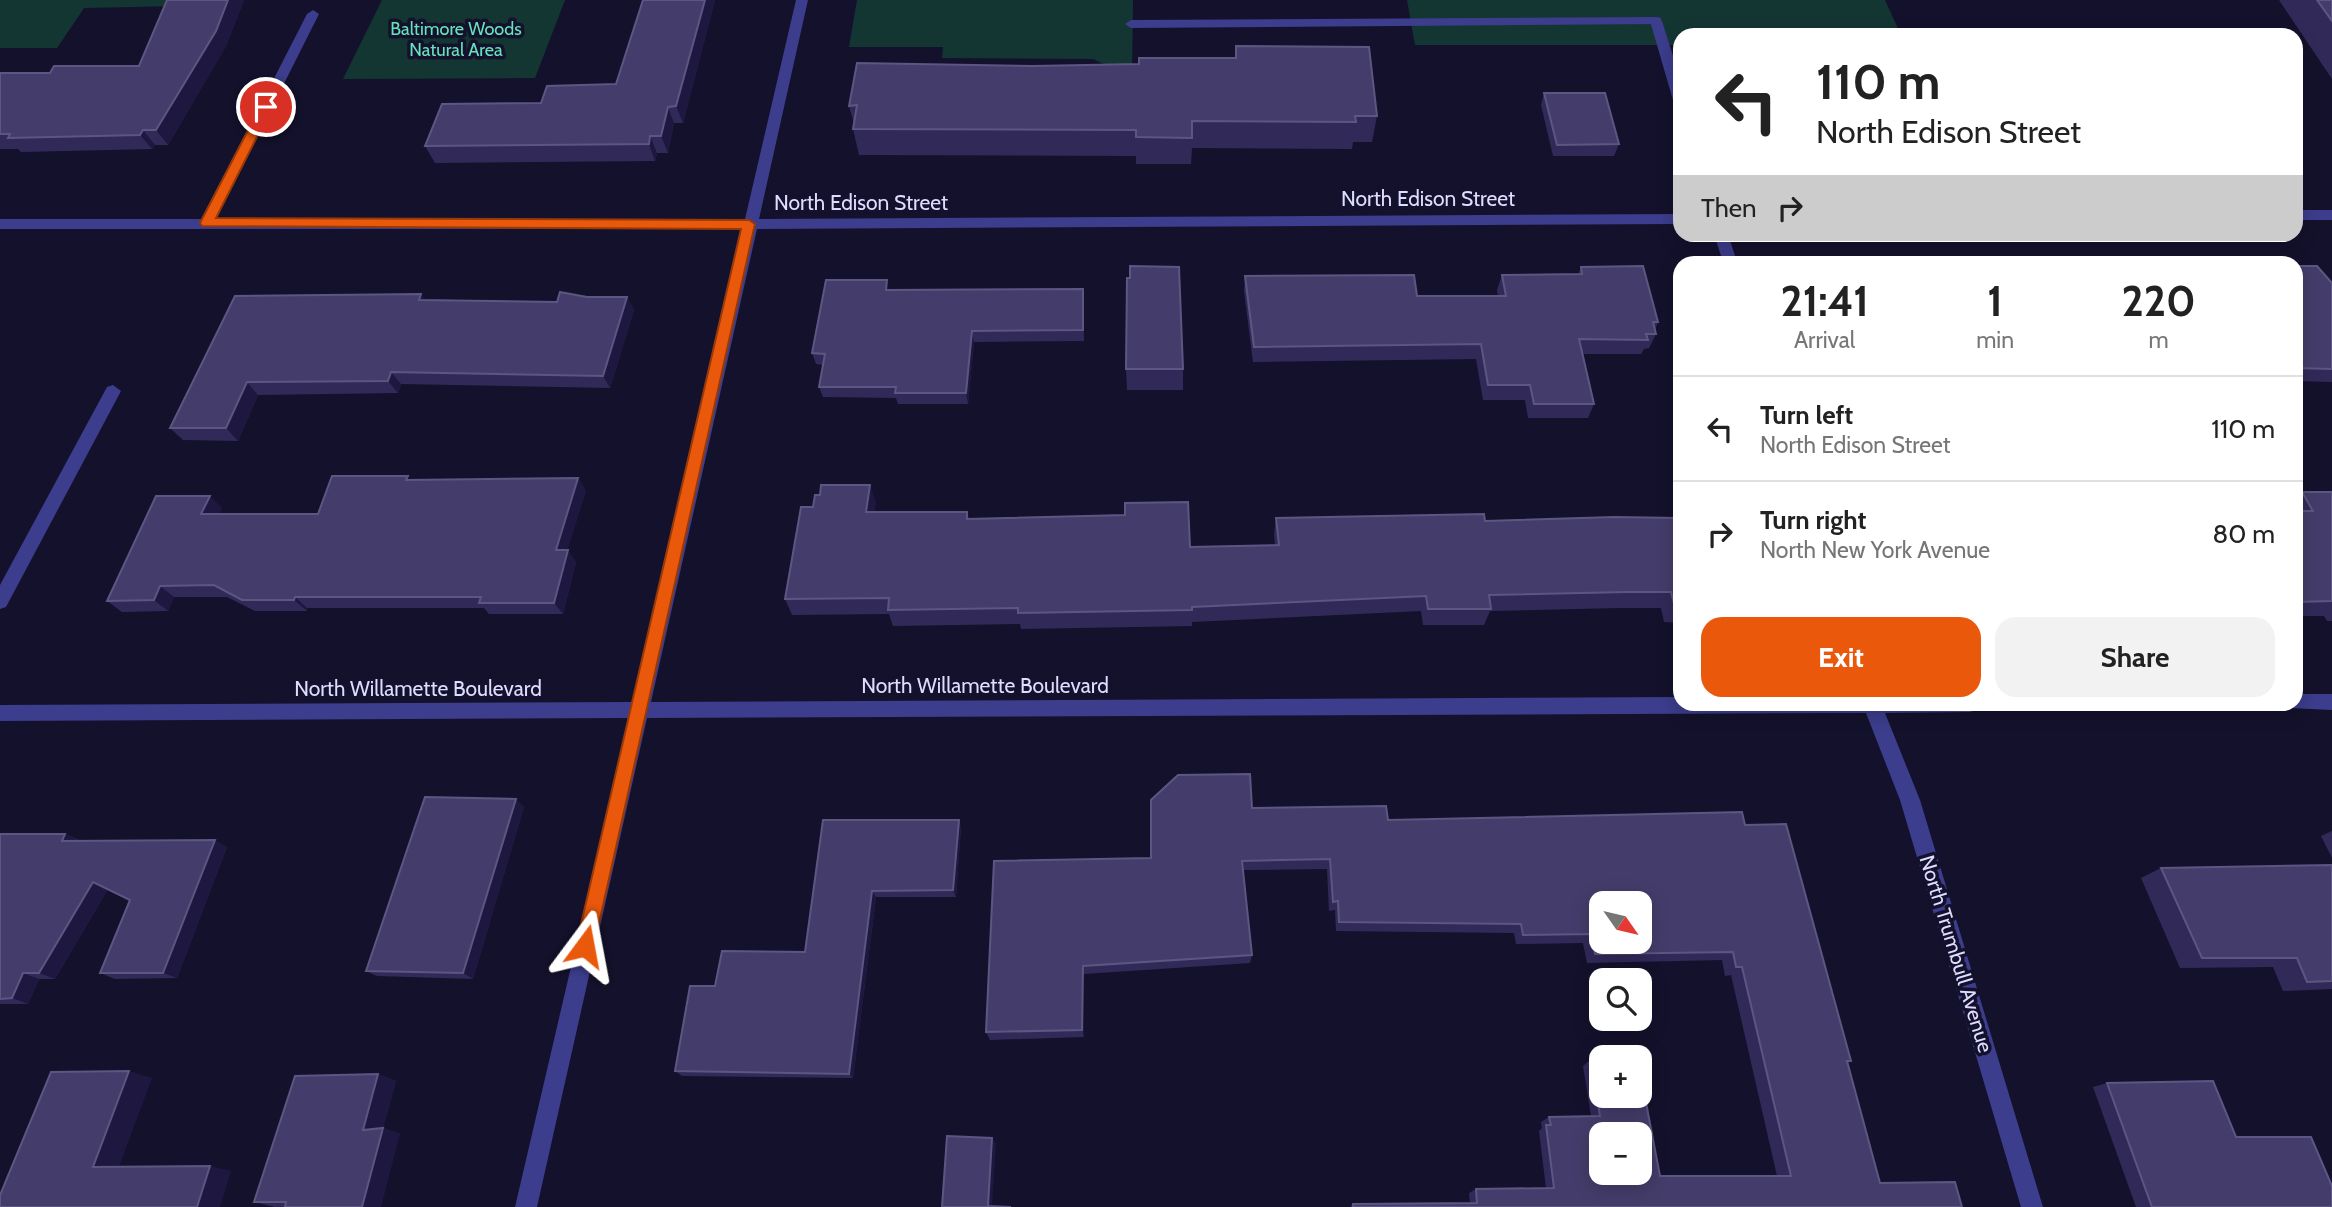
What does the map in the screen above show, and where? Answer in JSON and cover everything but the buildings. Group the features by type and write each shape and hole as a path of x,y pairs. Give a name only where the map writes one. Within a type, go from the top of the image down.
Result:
{"street":[{"path":"526,1207 802,0"},
{"path":"207,223 313,14"},
{"path":"1131,24 1656,21 1673,77"},
{"path":"2303,215 2332,215"},
{"name":"North Edison Street","path":"0,223 749,224 1673,219"},
{"path":"0,603 113,391"},
{"path":"2303,702 2332,702"},
{"name":"North Willamette Boulevard","path":"0,713 1673,705"},
{"name":"North Trumbull Avenue","path":"1875,711 1910,800 2032,1207"}],"green space":[{"path":"0,0 179,0 176,6 84,8 57,48 0,48"},
{"name":"Baltimore Woods Natural Area","path":"382,0 565,0 535,78 343,79"},
{"path":"857,0 1133,0 1132,77 1093,59 942,58 943,47 849,47"},
{"path":"1407,0 1885,0 1898,28 1673,28 1673,45 1415,45"}],"route":[{"path":"266,107 207,223 749,224 585,946"}]}
